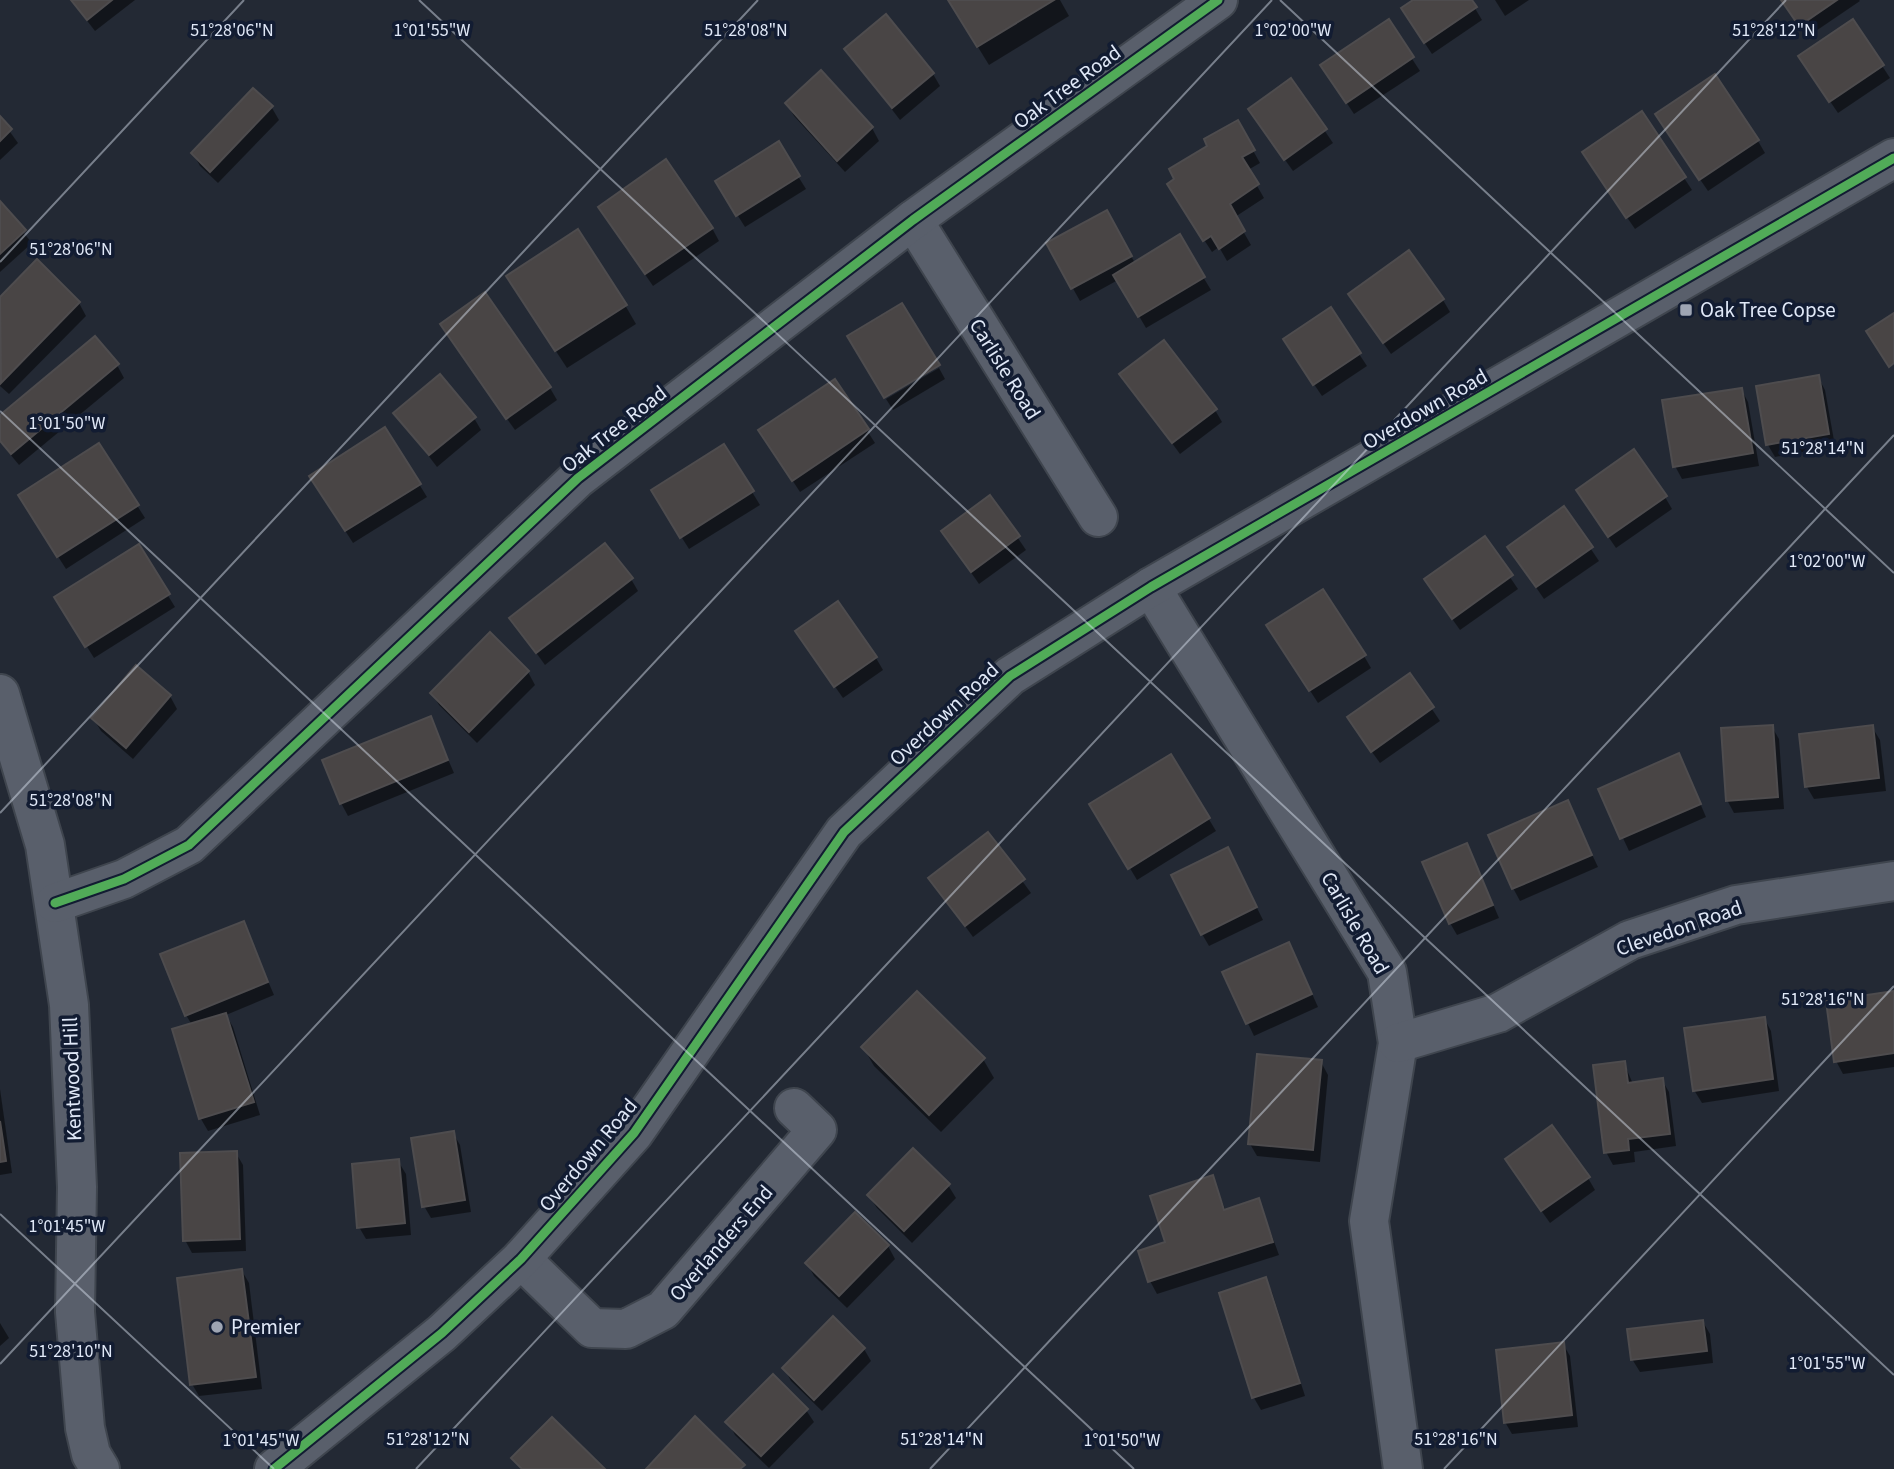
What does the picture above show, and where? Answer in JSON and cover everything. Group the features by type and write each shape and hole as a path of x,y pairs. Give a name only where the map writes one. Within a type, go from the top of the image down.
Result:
{"street":[{"name":"Oak Tree Road","path":"55,903 124,879 189,845 578,478 913,220 1218,0"},
{"name":"Overdown Road","path":"274,1469 442,1333 521,1259 634,1133 844,832 1010,676 1151,586 1894,158"},
{"name":"Carlisle Road","path":"913,220 1098,517"},
{"name":"Carlisle Road","path":"1151,586 1387,972 1398,1043 1369,1221 1403,1469"},
{"name":"Kentwood Hill","path":"0,694 34,806 55,903 69,1005 76,1187 75,1312 85,1428 91,1454 100,1469"},
{"name":"Clevedon Road","path":"1398,1043 1498,1013 1630,940 1736,905 1894,881"},
{"name":"Overlanders End","path":"521,1259 592,1328 626,1329 663,1310 817,1130 794,1108"}],"building":[{"path":"71,0 112,0 87,20"},
{"path":"948,0 1054,0 977,47"},
{"path":"1413,0 1472,0 1477,7 1424,43 1401,8"},
{"path":"1781,0 1837,0 1799,26"},
{"path":"886,14 934,73 892,108 844,49"},
{"path":"1389,19 1414,57 1346,103 1320,65"},
{"path":"1853,19 1884,65 1829,102 1798,56"},
{"path":"821,70 873,127 837,161 785,103"},
{"path":"1715,74 1759,140 1699,180 1655,114"},
{"path":"1291,78 1327,129 1284,160 1248,109"},
{"path":"253,88 273,106 210,172 191,153"},
{"path":"1642,111 1686,177 1626,218 1582,152"},
{"path":"0,116 12,129 0,141"},
{"path":"1238,120 1255,150 1242,157 1259,184 1230,204 1245,231 1219,249 1211,236 1203,241 1167,184 1174,179 1169,169 1207,146 1204,139"},
{"path":"779,141 800,176 736,216 715,181"},
{"path":"666,159 713,228 645,274 598,207"},
{"path":"0,201 26,230 0,254"},
{"path":"1107,210 1132,256 1071,289 1046,243"},
{"path":"578,229 627,305 555,351 506,276"},
{"path":"1180,234 1205,277 1138,317 1113,275"},
{"path":"1409,250 1444,299 1383,343 1348,294"},
{"path":"37,259 80,302 1,383 0,297"},
{"path":"485,292 551,387 506,419 440,324"},
{"path":"902,303 940,365 884,398 847,336"},
{"path":"1331,307 1361,353 1313,385 1283,339"},
{"path":"1894,313 1894,363 1889,367 1866,331"},
{"path":"95,336 119,364 11,454 0,441 0,415"},
{"path":"1164,340 1217,409 1172,443 1119,374"},
{"path":"440,374 476,417 429,455 393,413"},
{"path":"1819,375 1829,434 1766,445 1756,386"},
{"path":"835,379 869,429 792,481 758,430"},
{"path":"1742,388 1753,453 1673,467 1662,400"},
{"path":"385,427 421,484 345,531 309,476"},
{"path":"99,443 139,505 57,557 18,495"},
{"path":"724,444 754,491 680,538 651,490"},
{"path":"1634,449 1667,496 1608,537 1576,490"},
{"path":"990,495 1020,536 971,572 941,531"},
{"path":"1564,506 1593,547 1536,587 1507,547"},
{"path":"1485,536 1513,575 1452,619 1424,579"},
{"path":"605,543 633,578 536,653 509,618"},
{"path":"139,544 170,594 85,647 54,597"},
{"path":"1323,589 1366,655 1309,691 1266,625"},
{"path":"838,601 877,657 834,687 795,631"},
{"path":"490,632 529,671 469,732 430,693"},
{"path":"136,665 171,695 126,748 91,718"},
{"path":"1410,673 1434,707 1371,752 1347,717"},
{"path":"431,716 448,760 340,804 322,760"},
{"path":"1773,725 1778,797 1726,801 1721,728"},
{"path":"1873,725 1879,778 1805,787 1799,734"},
{"path":"1679,753 1701,804 1620,839 1598,789"},
{"path":"1171,754 1210,818 1128,869 1089,804"},
{"path":"1568,800 1592,855 1512,889 1488,835"},
{"path":"988,832 1025,879 965,926 928,878"},
{"path":"1467,843 1493,905 1449,924 1422,862"},
{"path":"1228,847 1257,907 1201,935 1171,875"},
{"path":"244,921 268,982 185,1016 160,954"},
{"path":"1289,942 1312,994 1246,1024 1222,972"},
{"path":"917,991 985,1058 929,1115 861,1047"},
{"path":"1894,991 1894,1053 1834,1062 1826,1001"},
{"path":"226,1013 254,1102 199,1119 172,1029"},
{"path":"1765,1017 1773,1079 1693,1091 1684,1028"},
{"path":"1257,1054 1322,1060 1313,1150 1248,1144"},
{"path":"1625,1061 1628,1083 1663,1078 1670,1134 1628,1139 1629,1150 1604,1153 1593,1065"},
{"path":"0,1121 6,1161 0,1162"},
{"path":"1552,1125 1590,1177 1541,1211 1505,1159"},
{"path":"454,1131 465,1200 422,1207 411,1138"},
{"path":"913,1148 950,1184 904,1231 867,1195"},
{"path":"237,1151 240,1239 183,1241 180,1153"},
{"path":"399,1159 405,1223 357,1228 352,1164"},
{"path":"1213,1175 1224,1210 1259,1198 1273,1242 1148,1282 1138,1251 1165,1242 1150,1196"},
{"path":"855,1212 889,1245 839,1296 805,1263"},
{"name":"Premier","path":"242,1269 256,1377 190,1385 177,1278"},
{"path":"1266,1277 1300,1383 1252,1398 1219,1293"},
{"path":"833,1316 865,1348 814,1400 782,1368"},
{"path":"1703,1320 1707,1351 1631,1360 1627,1329"},
{"path":"1564,1342 1572,1415 1504,1423 1496,1350"},
{"path":"773,1374 808,1409 761,1456 725,1422"},
{"path":"695,1416 745,1465 740,1469 646,1469"},
{"path":"552,1417 605,1469 522,1469 511,1458"}],"cycle path":[{"path":"55,903 124,879 189,845 578,478 913,220 1218,0"},
{"path":"274,1469 442,1333 521,1259 634,1133 844,832 1010,676 1151,587 1894,158"}],"place":[{"name":"Oak Tree Copse","path":"1686,310"},
{"name":"Premier","path":"217,1327"}]}
